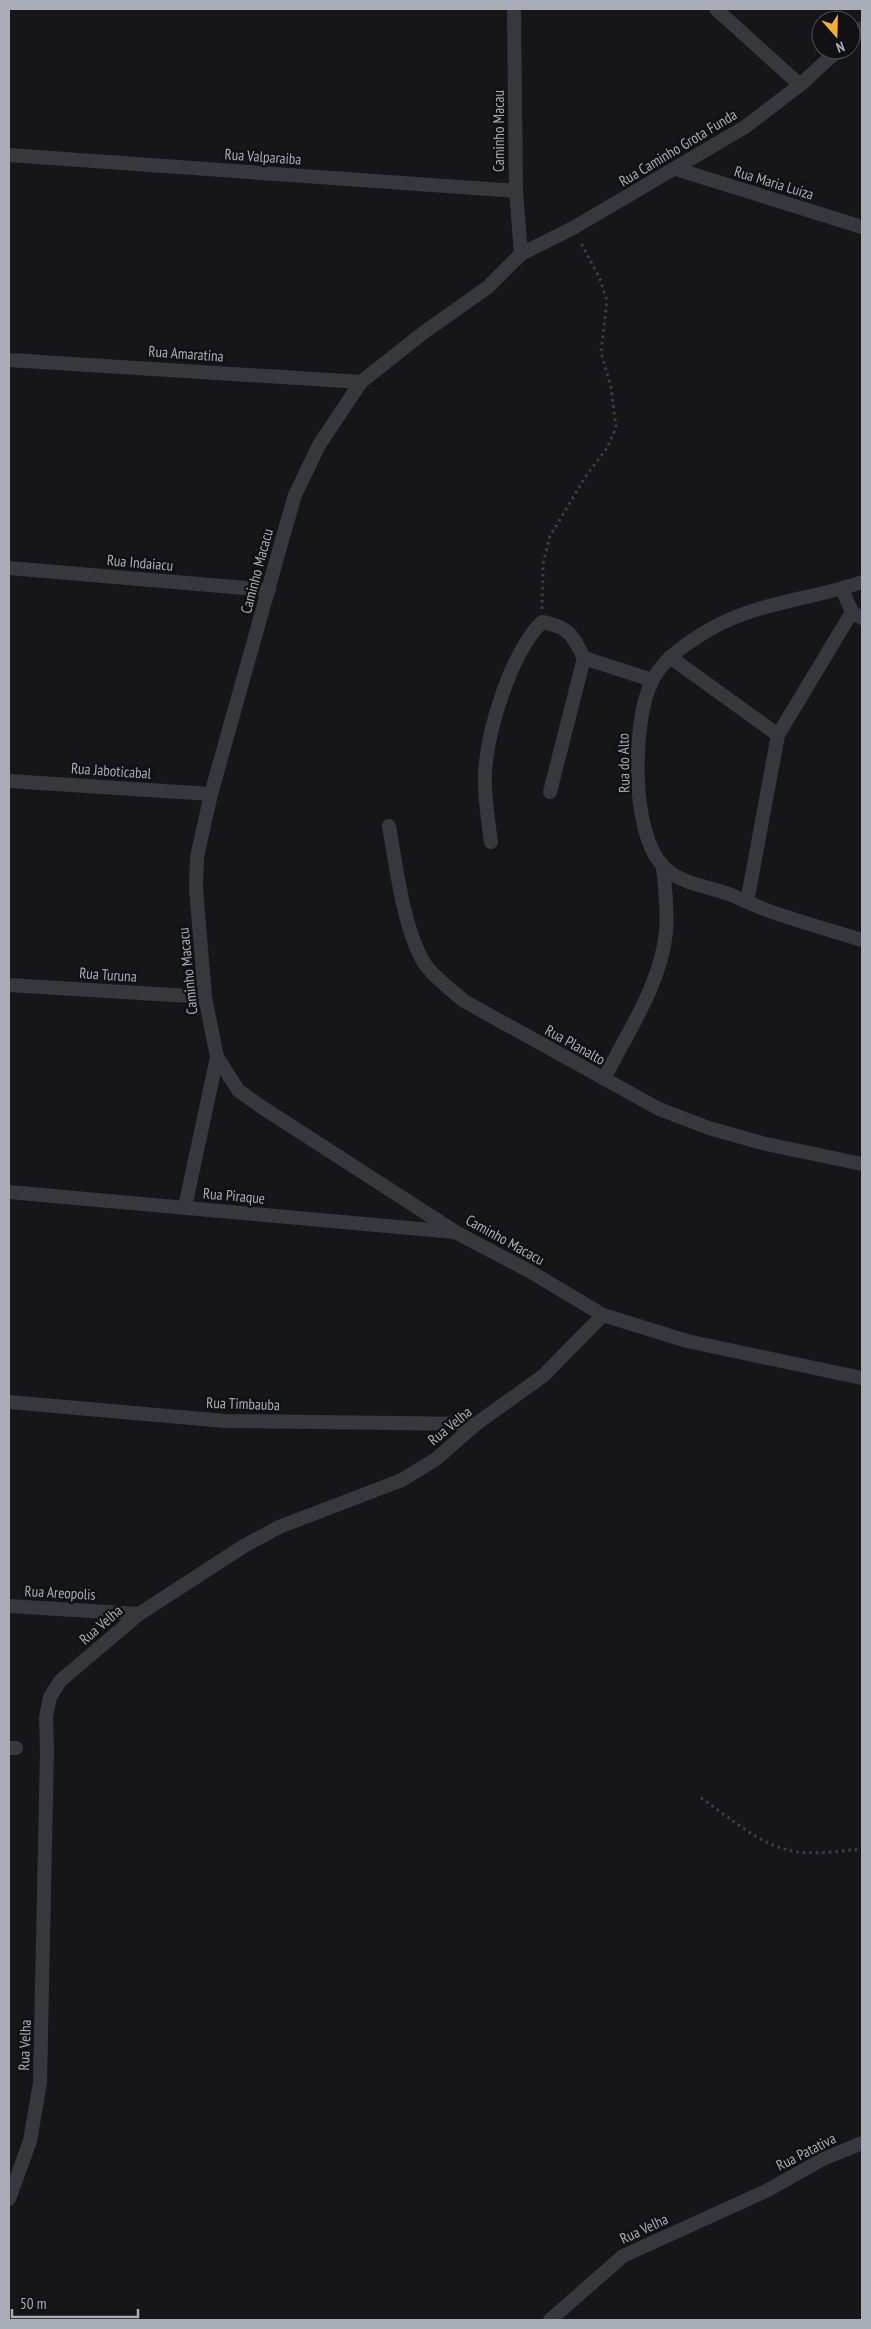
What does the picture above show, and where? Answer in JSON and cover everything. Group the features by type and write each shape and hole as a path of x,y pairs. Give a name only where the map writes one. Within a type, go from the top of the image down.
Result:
{"street":[{"name":"Caminho Macau","path":"514,9 516,191 520,254"},
{"path":"716,9 800,84"},
{"name":"Rua Caminho Grota Funda","path":"520,254 573,228 745,128 827,60"},
{"name":"Rua Valparaiba","path":"9,154 516,191"},
{"name":"Rua Maria Luiza","path":"676,169 862,227"},
{"name":"Caminho Macacu","path":"520,254 488,287 423,333 361,382 319,446 295,495 211,794 197,857 196,889 205,997 217,1057 238,1090 260,1106 457,1233 531,1272 603,1316 687,1341 862,1378"},
{"name":"Rua Amaratina","path":"9,360 361,382"},
{"name":"Rua Indaiacu","path":"9,568 269,590"},
{"name":"Rua do Alto","path":"663,867 647,835 641,808 636,754 640,716 652,680 670,657 708,630 778,602 842,589 862,582"},
{"path":"747,902 778,734 857,615 842,589"},
{"path":"491,842 485,800 485,771 496,712 529,635 542,622 561,625 573,636 584,658 550,792"},
{"path":"670,657 778,734"},
{"path":"584,658 652,680"},
{"name":"Rua Jaboticabal","path":"9,781 211,794"},
{"name":"Rua Planalto","path":"389,826 402,893 414,940 426,965 440,982 464,1000 659,1110 710,1128 762,1143 862,1164"},
{"path":"663,867 675,876 775,913 862,940"},
{"path":"604,1079 652,984 661,957 666,913 663,867"},
{"name":"Rua Turuna","path":"9,985 205,997"},
{"path":"185,1207 217,1057"},
{"name":"Rua Piraque","path":"9,1192 457,1233"},
{"name":"Rua Velha","path":"9,2200 30,2141 40,2083 47,1778 46,1717 50,1697 60,1681 139,1614 244,1546 279,1527 402,1480 436,1459 476,1424 543,1376 603,1316"},
{"name":"Rua Timbauba","path":"9,1402 224,1421 476,1424"},
{"name":"Rua Areopolis","path":"9,1606 139,1614"},
{"name":"Rua Patativa","path":"766,2191 823,2159 862,2143"},
{"name":"Rua Velha","path":"550,2320 623,2256 766,2191"}],"path":[{"path":"542,622 543,564 550,536 586,476 607,448 616,428 611,386 601,352 607,301 600,279 573,228"},
{"path":"701,1798 767,1843 788,1850 813,1853 862,1849"}]}
